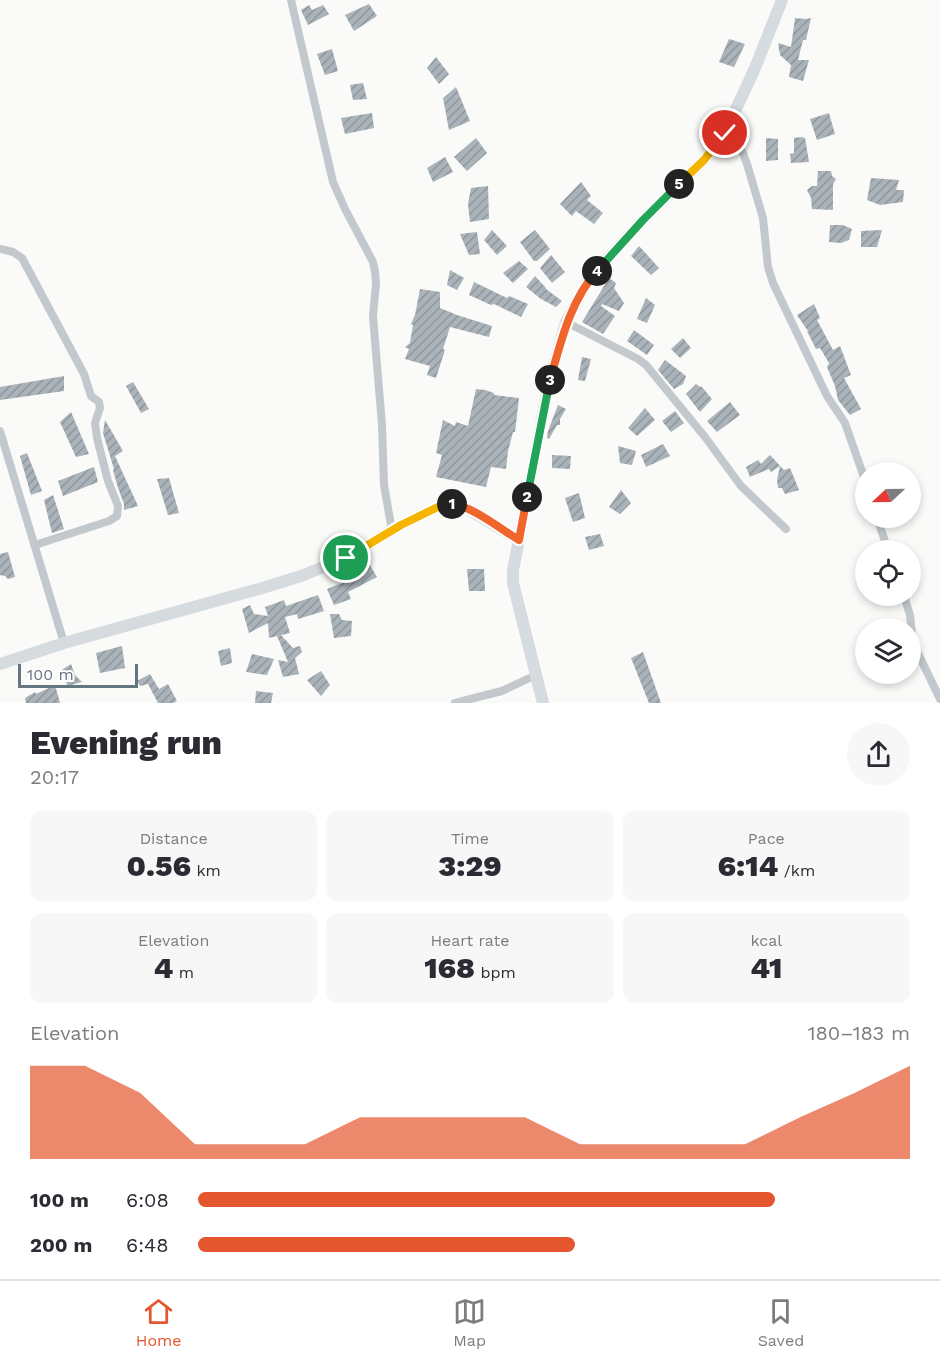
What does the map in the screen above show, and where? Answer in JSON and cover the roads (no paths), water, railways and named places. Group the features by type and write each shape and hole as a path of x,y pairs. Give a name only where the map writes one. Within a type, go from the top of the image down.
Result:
{"street":[{"path":"291,0 333,182 373,261 376,283 373,316 382,425 384,485 392,531"},
{"path":"543,703 513,583 513,570 549,383 566,322 589,279 643,220 704,160 725,133 755,68 782,0"},
{"path":"725,133 743,153 747,164 763,218 768,267 773,283 827,396 845,423 859,462"},
{"path":"0,249 13,252 22,258 84,374 91,396 99,402 100,408 95,423 97,438 108,481 118,506 117,516 109,521 35,545"},
{"path":"566,322 646,365 705,437 741,486 786,528"},
{"path":"0,431 64,643"},
{"path":"0,664 64,643 301,576 346,558 444,504 456,504 468,508 519,540"},
{"path":"907,606 913,643 940,699"},
{"path":"455,703 502,691 536,675"}]}
